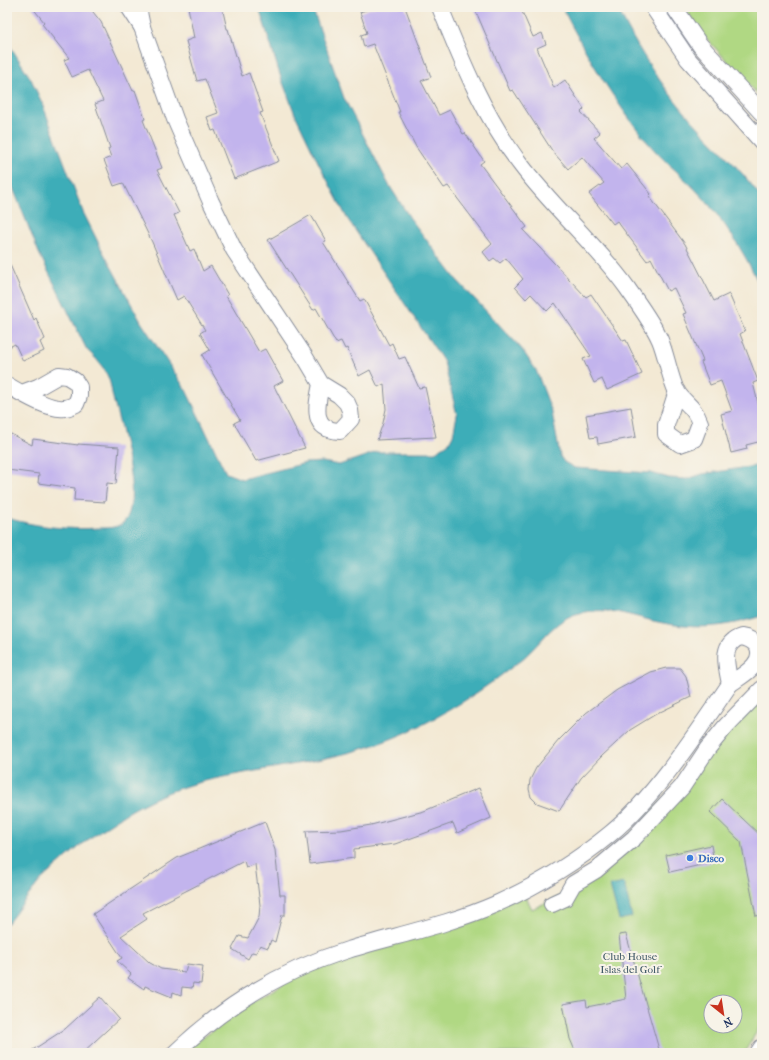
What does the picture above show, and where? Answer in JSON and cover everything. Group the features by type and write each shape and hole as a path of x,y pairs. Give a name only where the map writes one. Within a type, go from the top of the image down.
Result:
{"street":[{"path":"129,7 142,26"},
{"path":"138,7 142,26 175,119 211,202 234,250 305,357 321,384"},
{"path":"440,7 481,101 504,139 521,165 615,272 628,289 660,340 677,391"},
{"path":"653,7 688,59 762,142"},
{"path":"674,7 700,45 762,113"},
{"path":"7,385 22,393"},
{"path":"175,1053 192,1037 232,1006 258,989 301,968 346,950 460,919 497,904 574,860 611,834 654,790 730,684"},
{"path":"552,904 565,898 573,884 596,870 634,838 682,787 708,748 726,726 762,689"},
{"path":"758,1053 762,1047"}],"green space":[{"path":"684,7 762,7 762,99 705,37"},
{"name":"Club House Islas del Golf","path":"762,697 762,1023 744,1053 183,1053 242,1008 297,976 525,895 532,909 578,888"}],"water":[{"path":"259,7 312,7 344,98 389,185 410,218 456,279 521,348 536,370 552,412 560,456 564,462 575,468 651,473 669,478 687,479 702,474 762,465 762,616 727,625 705,627 682,626 657,622 612,611 588,611 568,617 553,628 528,654 494,681 451,709 421,726 381,743 333,757 209,780 189,785 151,800 99,831 67,857 41,880 7,924 7,518 30,524 76,529 118,526 123,523 129,513 131,483 129,464 109,379 100,363 87,350 39,253 7,173 7,41 31,79 42,103 83,212 101,248 141,322 186,390 226,473 242,479 306,463 323,462 339,465 377,452 435,452 448,444 453,435 457,415 444,362 347,218 295,114 280,75"},
{"path":"562,7 617,7 638,47 664,86 693,121 744,175 762,199 762,291 739,247 718,216 703,198 648,143 612,94 581,43"},
{"path":"624,883 632,917 619,920 610,886"}],"building":[{"path":"32,7 89,7 101,22 133,91 135,90 145,119 143,120 162,168 157,170 179,213 174,215 190,251 194,249 203,271 211,266 228,295 226,296 259,352 265,349 283,381 274,386 305,448 256,461 234,423 240,420 202,355 210,350 200,333 205,330 184,296 177,300 152,242 123,183 114,186 104,160 111,157 108,149 110,148 95,104 103,101 88,70 72,77 64,60 69,58 42,24 44,22"},
{"path":"188,7 222,7 227,29 242,76 249,73 263,112 260,113 279,161 234,179 215,130 212,131 207,117 218,113 205,79 197,81 186,41 194,38"},
{"path":"375,7 405,7 431,77 421,81 439,115 450,110 463,134 465,133 484,161 480,164 527,227 523,230 586,297 591,294 623,341 626,340 642,374 607,390 602,379 594,383 583,359 591,356 555,303 547,311 531,294 526,299 515,287 523,279 506,258 500,263 494,258 490,261 483,252 492,244 448,186 444,188 416,147 398,112 400,112 373,44 364,47 361,35 367,33 360,12"},
{"path":"474,7 520,7 533,37 542,33 546,44 537,48 554,88 565,80 584,109 581,112 600,133 594,138 621,169 627,164 651,194 649,196 685,244 714,301 729,294 745,331 740,334 758,381 753,383 762,419 762,441 746,445 747,449 731,453 721,414 732,411 721,381 710,385 701,362 703,361 683,314 686,313 674,288 668,291 651,258 647,261 617,221 613,224 589,194 604,183 582,157 568,169 553,152 513,90 510,91"},
{"path":"311,215 326,241 323,242 360,301 364,299 389,345 392,343 399,359 405,357 419,388 425,387 436,437 377,440 386,409 384,384 378,387 370,370 359,376 347,348 345,349 341,341 336,343 316,308 313,310 268,240"},
{"path":"7,258 34,320 36,318 45,339 40,342 44,351 23,361 15,344 7,348"},
{"path":"631,407 636,437 598,444 597,437 590,438 586,415"},
{"path":"7,432 32,445 33,439 78,445 119,447 116,484 107,483 105,502 74,500 75,488 38,483 39,474 7,470"},
{"path":"666,668 680,668 686,676 691,697 656,714 630,730 581,778 559,811 537,803 531,797 529,789 530,780 536,768 559,740 586,713 617,690 651,672"},
{"path":"479,788 491,818 457,833 453,823 395,844 354,849 354,858 310,864 306,831 341,830 371,825 424,811"},
{"path":"722,799 762,837 762,915 756,916 741,842 710,812"},
{"path":"265,822 275,850 280,895 285,895 285,915 282,915 275,942 271,940 268,948 260,945 256,953 252,952 248,959 232,949 239,936 248,938 259,917 260,905 255,864 246,868 244,861 143,913 147,919 121,936 150,963 161,969 185,972 187,964 203,966 201,984 193,983 192,988 182,987 181,995 173,992 172,997 145,986 144,989 128,978 131,974 117,961 122,958 93,914 177,858"},
{"name":"Disco","path":"711,845 714,862 670,872 666,855"},
{"path":"626,934 660,1053 576,1053 570,1039 563,1004 586,1000 587,1007 626,999 619,935"},
{"path":"100,997 119,1019 82,1053 28,1053 65,1029"}],"place":[{"name":"Disco","path":"690,858"}]}
